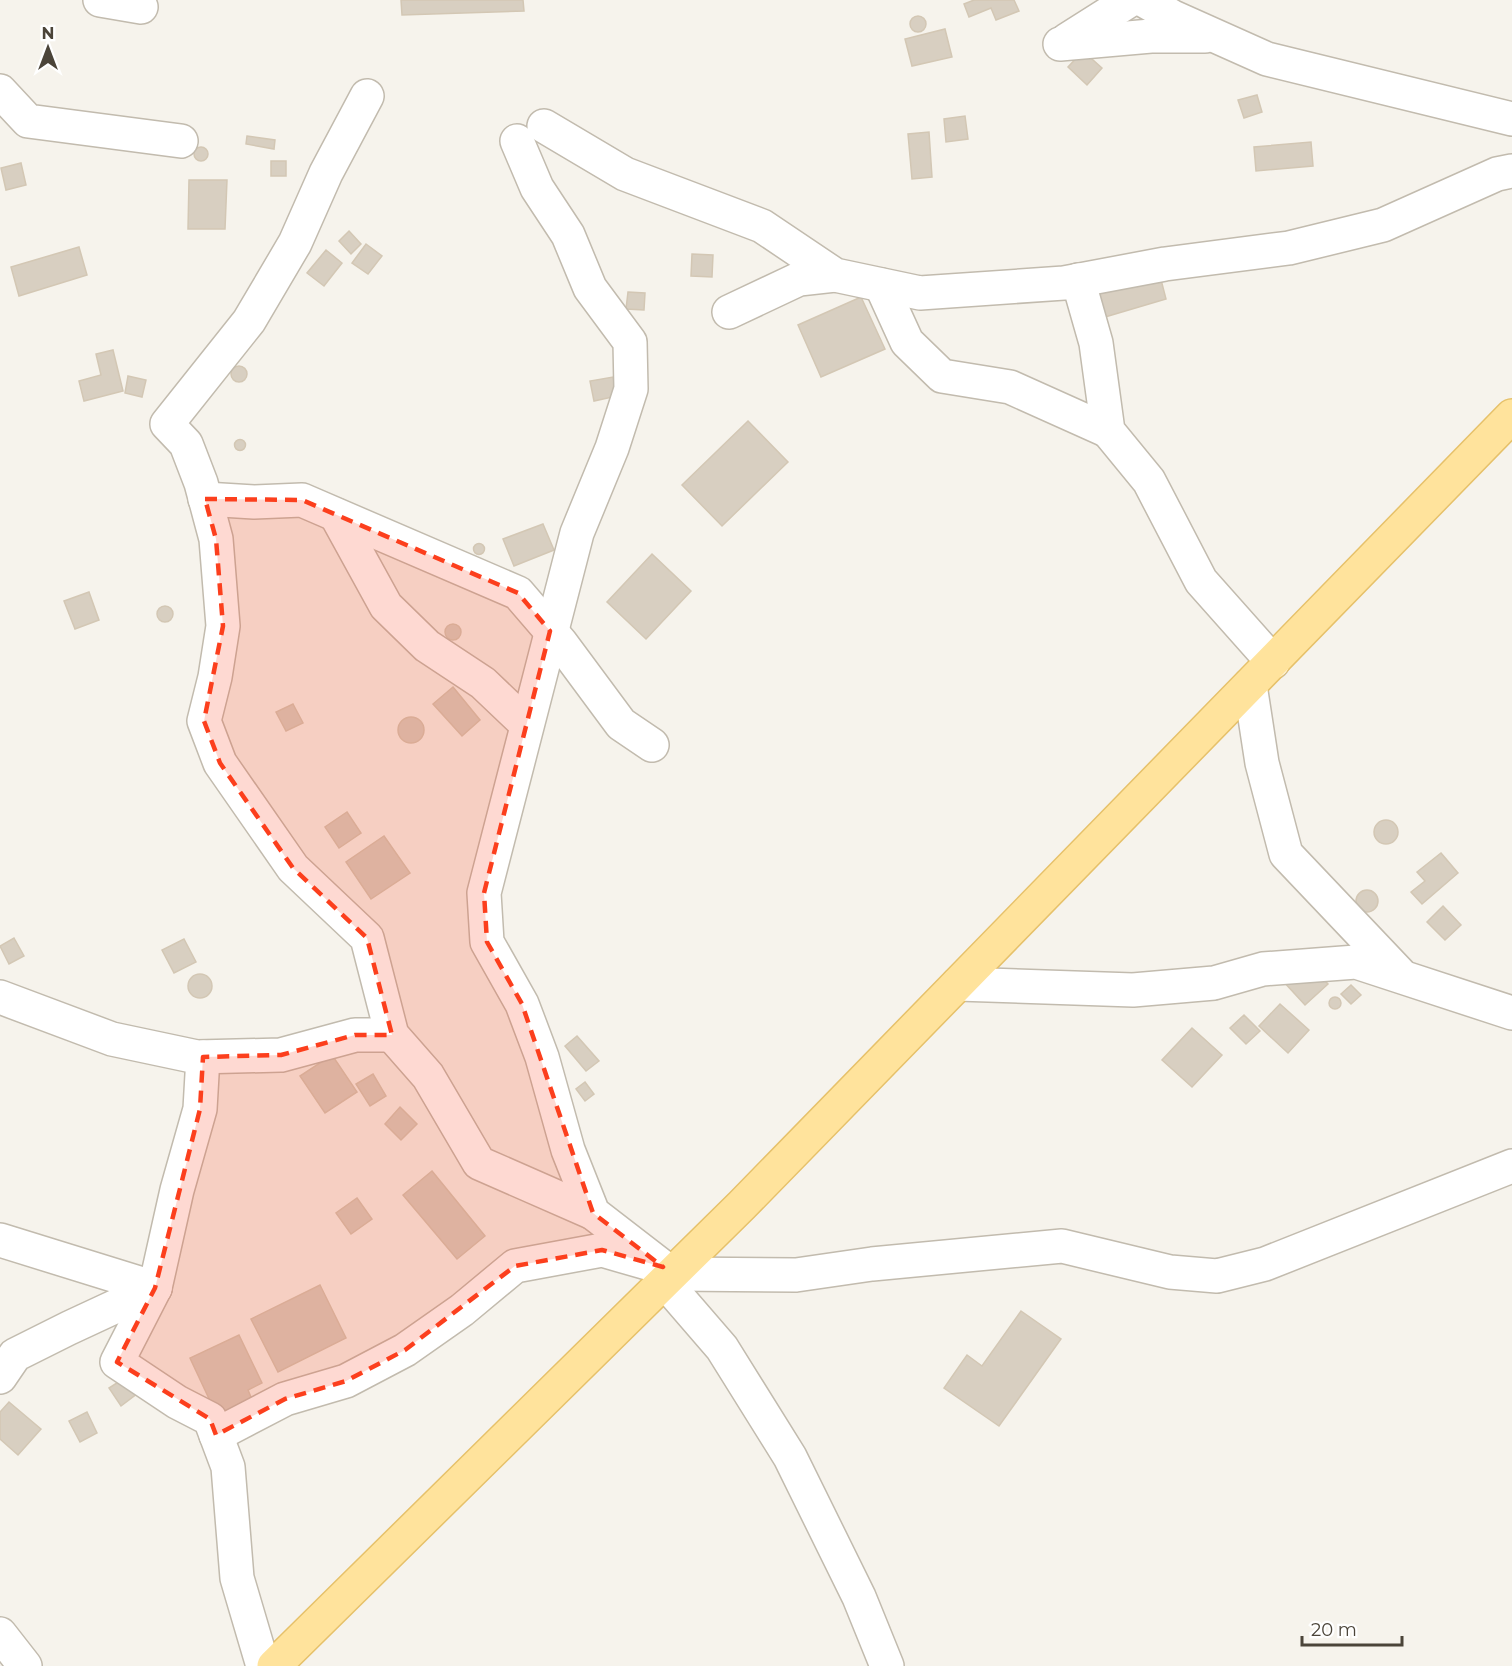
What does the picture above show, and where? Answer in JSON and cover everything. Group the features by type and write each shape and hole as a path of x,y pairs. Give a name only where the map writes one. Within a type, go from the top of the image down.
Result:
{"main road":[{"path":"275,1665 958,984 1512,416"}],"street":[{"path":"100,0 141,8"},
{"path":"1130,0 1060,44 1151,36 1216,36"},
{"path":"1143,0 1267,59 1512,119"},
{"path":"0,91 27,121 181,141"},
{"path":"367,96 326,173 295,243 249,321 167,424 186,444 205,498 216,539 223,626 215,677 204,721 220,763 293,868 367,938 392,1035 428,1076 479,1163 593,1213 667,1274 722,1348 790,1457 859,1597 887,1666"},
{"path":"593,1213 568,1150 534,1036 522,1004 487,942 484,893 550,631 578,533 612,448 631,389 630,342 590,288 568,235 537,188 531,134 625,174 762,226 835,275"},
{"path":"729,312 799,279 835,275 920,293 1078,280 1165,264 1289,248 1383,225 1497,174 1512,171"},
{"path":"1078,280 1096,343 1107,431"},
{"path":"881,285 907,342 942,376 1010,387 1107,431 1149,481 1201,581 1273,662"},
{"path":"205,498 254,502 302,500 518,594 550,631 621,724 652,745"},
{"path":"336,515 386,606 427,646 483,683 526,724"},
{"path":"1250,685 1262,763 1286,854 1405,978"},
{"path":"958,984 1133,990 1214,983 1263,969 1356,962 1512,1013"},
{"path":"0,997 112,1039 203,1057 281,1056 355,1035 392,1035"},
{"path":"203,1057 200,1108 177,1190 155,1288 117,1362 177,1402 210,1419 228,1467 237,1578 275,1665"},
{"path":"216,1435 285,1399 346,1381 405,1350 462,1310 515,1266 602,1250 667,1274 796,1275 872,1264 1062,1246 1170,1272 1217,1276 1265,1264 1512,1166"},
{"path":"0,1240 155,1288"},
{"path":"5,1362 69,1328 155,1288"},
{"path":"0,1634 25,1666"}],"highlighted area":[{"path":"205,499 302,500 518,593 550,631 484,893 487,942 522,1004 593,1213 663,1267 602,1250 515,1266 405,1350 346,1381 285,1399 216,1435 210,1419 117,1362 155,1288 200,1109 203,1057 281,1055 355,1035 392,1035 367,938 293,868 220,763 204,721 223,626 216,539"}],"building":[{"path":"401,0 523,0 524,11 402,15"},
{"path":"974,0 1014,0 1019,11 996,20 991,8 969,17 964,4"},
{"path":"918,16 926,24 918,32 910,24"},
{"path":"945,29 952,57 912,66 905,39"},
{"path":"1083,51 1102,68 1087,85 1068,67"},
{"path":"1257,95 1262,112 1244,118 1238,100"},
{"path":"965,116 968,139 946,142 944,119"},
{"path":"929,132 932,177 912,179 908,134"},
{"path":"247,136 275,140 274,149 246,144"},
{"path":"1311,142 1313,166 1256,171 1254,147"},
{"path":"198,147 204,147 208,154 204,161 198,161 194,157 194,151"},
{"path":"271,161 286,161 286,176 271,176"},
{"path":"21,163 26,185 6,190 1,168"},
{"path":"189,180 227,180 225,229 188,229"},
{"path":"349,231 361,244 351,254 339,241"},
{"path":"366,244 382,256 368,274 352,263"},
{"path":"79,247 87,275 19,296 11,267"},
{"path":"326,250 342,263 324,286 307,273"},
{"path":"692,254 713,255 712,277 691,276"},
{"path":"1159,272 1166,299 1105,317 1097,291"},
{"path":"628,292 645,293 644,310 626,309"},
{"path":"861,297 885,349 821,377 798,325"},
{"path":"113,350 123,391 84,401 79,381 101,375 96,354"},
{"path":"236,366 242,366 247,374 245,380 236,382 231,377 231,371"},
{"path":"128,376 146,380 142,397 125,393"},
{"path":"613,377 617,396 594,401 590,381"},
{"path":"748,421 788,462 722,526 682,485"},
{"path":"240,439 246,445 240,451 234,445"},
{"path":"543,524 554,550 514,566 503,539"},
{"path":"479,543 485,549 479,555 473,549"},
{"path":"652,554 691,591 646,639 607,602"},
{"path":"89,592 99,620 75,629 64,601"},
{"path":"165,606 173,614 165,622 157,614"},
{"path":"453,624 459,626 461,632 459,638 453,640 447,638 445,632 447,626"},
{"path":"453,687 480,720 462,736 433,704"},
{"path":"293,704 303,723 286,731 276,712"},
{"path":"411,717 420,721 424,730 420,739 411,743 402,739 398,730 402,721"},
{"path":"347,812 361,833 339,848 325,827"},
{"path":"1386,820 1391,821 1397,827 1397,837 1391,843 1386,844 1381,843 1375,837 1374,832 1375,827 1381,821"},
{"path":"384,836 410,873 371,899 346,862"},
{"path":"1441,853 1458,873 1422,904 1411,892 1425,881 1417,872"},
{"path":"1367,890 1375,893 1378,901 1375,909 1367,912 1359,909 1356,901 1359,893"},
{"path":"1443,906 1461,925 1445,940 1427,922"},
{"path":"14,938 24,956 9,964 0,946"},
{"path":"184,939 196,962 174,973 162,950"},
{"path":"1306,961 1328,984 1305,1005 1283,981"},
{"path":"200,974 205,975 211,981 211,991 205,997 200,998 195,997 189,991 188,986 189,981 195,975"},
{"path":"1351,985 1361,995 1351,1004 1341,994"},
{"path":"1337,997 1341,1003 1337,1009 1333,1009 1329,1001"},
{"path":"1280,1004 1309,1030 1288,1053 1259,1026"},
{"path":"1244,1015 1260,1031 1246,1044 1230,1028"},
{"path":"1192,1028 1222,1055 1192,1087 1162,1060"},
{"path":"577,1036 599,1061 586,1071 565,1046"},
{"path":"332,1055 357,1092 325,1113 300,1076"},
{"path":"373,1074 386,1096 370,1106 356,1084"},
{"path":"585,1082 594,1094 585,1101 576,1089"},
{"path":"400,1107 417,1124 401,1140 385,1124"},
{"path":"432,1171 485,1236 457,1259 403,1195"},
{"path":"357,1198 372,1219 351,1234 336,1213"},
{"path":"320,1285 346,1338 278,1372 251,1319"},
{"path":"1021,1311 1061,1339 999,1426 944,1388 967,1355 982,1366"},
{"path":"239,1335 262,1383 248,1390 254,1404 219,1420 190,1358"},
{"path":"126,1377 138,1393 121,1406 109,1388"},
{"path":"9,1402 41,1429 18,1455 0,1439 0,1412"},
{"path":"87,1412 97,1433 80,1442 69,1421"}]}
